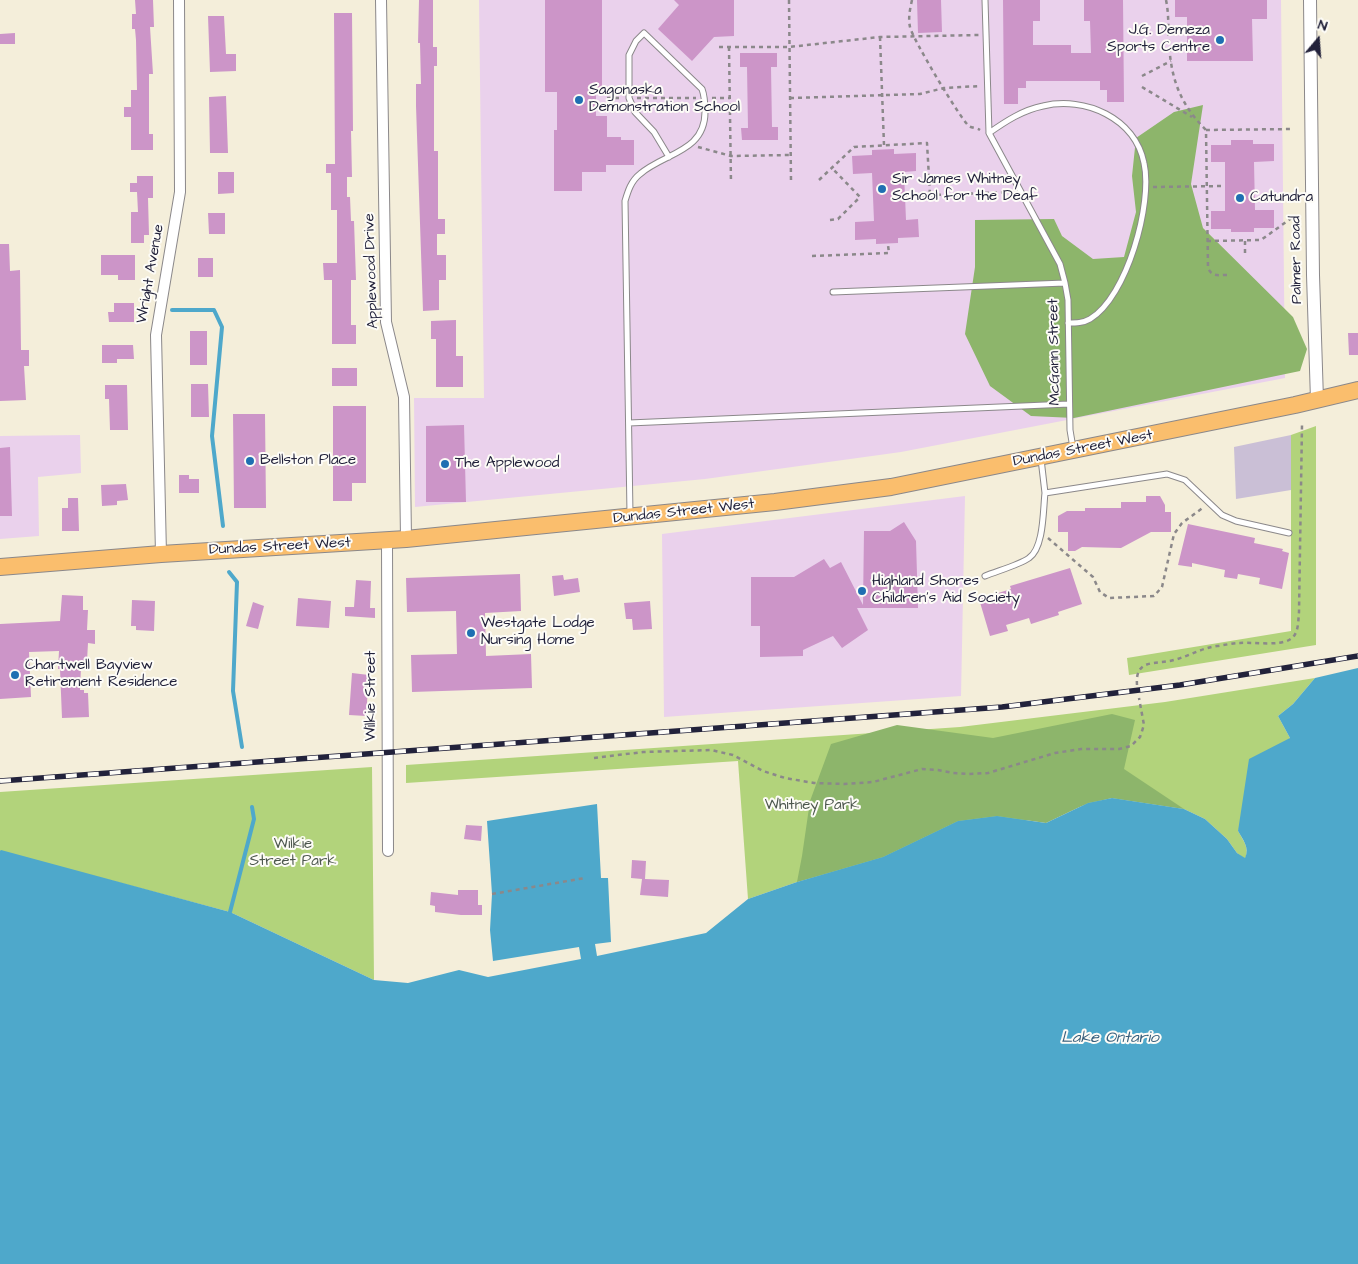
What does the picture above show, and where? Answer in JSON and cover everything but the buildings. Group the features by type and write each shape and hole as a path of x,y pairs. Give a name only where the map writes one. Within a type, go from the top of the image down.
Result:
{"main road":[{"name":"Dundas Street West","path":"0,566 161,554 387,541 775,502 890,488 1073,452 1358,390"}],"street":[{"name":"Wright Avenue","path":"161,554 156,335 180,192 179,0"},
{"name":"Applewood Drive","path":"381,0 386,322 404,397 406,539"},
{"name":"Palmer Road","path":"1310,0 1313,274 1317,400"},
{"name":"Wilkie Street","path":"387,541 388,851"}],"lane":[{"name":"McGann Street","path":"985,0 989,132 1060,264 1065,283 1068,300 1069,404 1073,452"},
{"path":"630,517 625,201 630,186 640,174 669,157 690,144 699,137 704,129 705,98 702,89 696,82 644,33 636,41 629,55 629,98 635,112 654,132 669,157"},
{"path":"989,132 1026,111 1061,103 1096,109 1112,117 1127,129 1138,145 1144,163 1146,187 1143,216 1125,272 1111,297 1098,313 1090,320 1068,323"},
{"path":"833,292 1065,283"},
{"path":"629,423 1069,404"},
{"path":"985,576 1029,558 1036,550 1041,533 1045,493 1041,458"},
{"path":"1045,493 1167,474 1185,480 1222,515 1236,521 1289,533"}],"path":[{"path":"789,0 791,181"},
{"path":"912,0 909,16 913,37 968,126 989,132"},
{"path":"1166,0 1174,81 1181,98 1206,130 1208,268 1214,275 1227,275"},
{"path":"719,47 789,46 880,37 986,35"},
{"path":"880,37 884,146"},
{"path":"729,47 731,183"},
{"path":"1142,76 1171,61"},
{"path":"790,98 920,94 944,88 988,86"},
{"path":"1142,87 1195,118"},
{"path":"608,98 730,98"},
{"path":"1206,130 1293,129"},
{"path":"819,180 854,147 927,143 930,195"},
{"path":"690,144 731,156 790,155"},
{"path":"830,220 838,219 860,197 832,168"},
{"path":"1146,187 1225,186"},
{"path":"905,196 1020,192"},
{"path":"1207,241 1261,240 1293,217"},
{"path":"1245,240 1245,257"},
{"path":"812,256 889,253 888,245"},
{"path":"1137,685 1137,672 1139,668 1147,664 1177,659 1195,651 1215,646 1240,643 1284,642 1294,636 1297,631 1299,612 1302,425"},
{"path":"1041,533 1093,577 1100,592 1109,598 1154,596 1162,587 1174,534 1178,526 1209,503"},
{"path":"594,758 643,752 711,750 733,755 763,771 786,778 814,783 844,784 880,781 922,769 968,774 988,772 1056,753 1119,749 1131,746 1140,737 1144,726 1139,698"},
{"path":"492,894 585,878"}],"shaded area":[{"name":"Sir James Whitney School for the Deaf","path":"479,0 1281,0 1285,378 901,452 705,479 415,507 414,398 484,398"},
{"path":"80,435 81,473 38,477 39,536 0,539 0,436"},
{"path":"1291,435 1291,490 1236,499 1234,447"},
{"path":"965,496 961,696 664,717 662,534"}],"green space":[{"path":"1203,105 1191,184 1203,228 1293,317 1307,349 1300,371 1074,418 1031,416 990,386 965,334 975,267 975,220 1054,219 1062,236 1093,259 1124,257 1136,212 1132,176 1136,138 1174,112"},
{"path":"1316,426 1316,645 1129,675 1127,658 1291,631 1291,435"},
{"name":"Whitney Park","path":"1315,678 1293,704 1278,716 1290,738 1238,831 1247,851 1245,859 1205,819 1184,809 1111,798 797,882 748,899 738,761 406,783 406,765 960,727 1165,702"},
{"path":"1112,714 1135,720 1124,769 1184,809 1112,798 1088,803 1046,823 997,816 958,821 883,857 797,882 810,801 831,744 897,725 993,738"},
{"name":"Wilkie Street Park","path":"372,767 374,980 230,912 0,851 0,792"}],"water":[{"name":"Lake Ontario","path":"1358,668 1358,1264 0,1264 1,850 230,912 374,980 408,983 459,970 488,977 581,959 579,947 493,961 490,930 492,894 487,821 597,804 601,878 608,878 611,942 595,944 597,956 706,933 748,899 797,882 883,857 958,821 997,816 1046,823 1088,803 1112,798 1184,809 1205,819 1227,839 1237,853 1245,858 1246,847 1238,831 1249,759 1290,738 1278,716 1293,704 1315,678"}],"waterway":[{"path":"172,310 214,310 222,327 212,436 223,526"},
{"path":"229,572 237,582 233,691 242,747"},
{"path":"230,912 254,819 252,807"}],"railway":[{"path":"0,781 1002,707 1180,685 1358,656"}],"place":[{"name":"J.G. Demeza Sports Centre","path":"1220,40"},
{"name":"Sagonaska Demonstration School","path":"579,100"},
{"name":"Sir James Whitney School for the Deaf","path":"882,189"},
{"name":"Catundra","path":"1240,198"},
{"name":"Bellston Place","path":"250,461"},
{"name":"The Applewood","path":"445,464"},
{"name":"Highland Shores Children's Aid Society","path":"862,591"},
{"name":"Westgate Lodge Nursing Home","path":"471,633"},
{"name":"Chartwell Bayview Retirement Residence","path":"15,675"}]}
